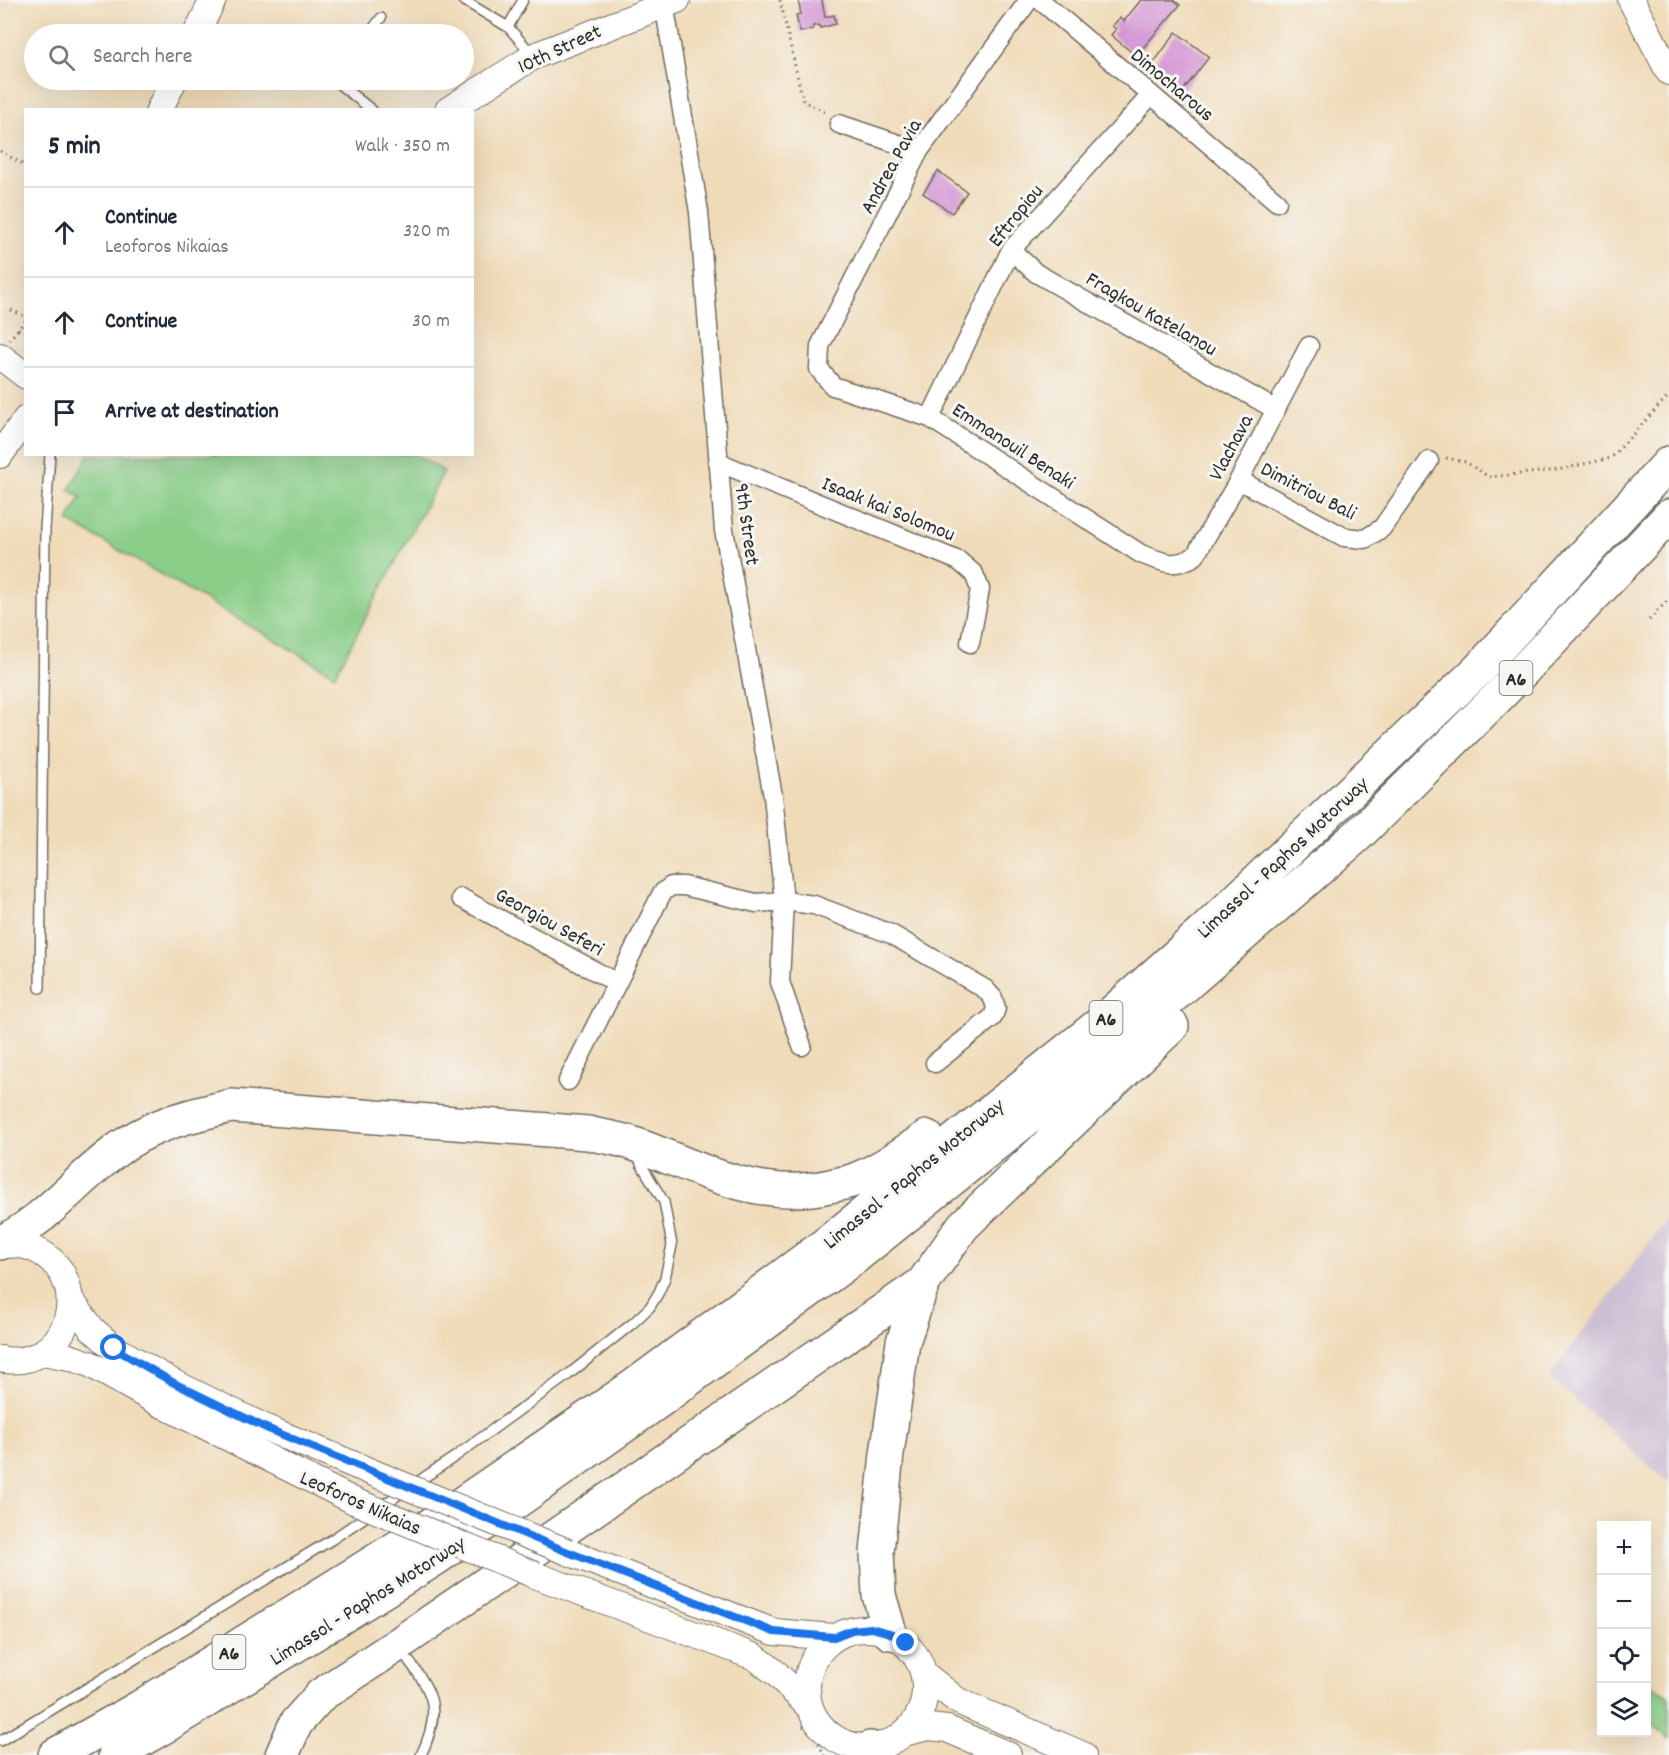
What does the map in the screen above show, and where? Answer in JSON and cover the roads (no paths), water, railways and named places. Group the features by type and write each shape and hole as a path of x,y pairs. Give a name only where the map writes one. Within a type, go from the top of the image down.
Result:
{"highway":[{"name":"Limassol - Paphos Motorway","path":"55,1755 140,1707 401,1545 635,1385 823,1246 1097,1026 1205,930 1479,669 1669,463"},
{"name":"Limassol - Paphos Motorway","path":"116,1755 169,1725 435,1559 665,1397 835,1272 1100,1060 1357,836 1502,693 1669,516"},
{"path":"0,1244 17,1235 53,1208 88,1173 127,1143 174,1119 231,1106 546,1128 588,1133 635,1144 685,1166 759,1189 782,1192 856,1180 894,1160 939,1128 1098,1004 1321,820"},
{"path":"890,1633 879,1595 877,1552 886,1464 903,1342 923,1282 963,1226 1249,953 1357,836"},
{"path":"282,1755 296,1723 321,1695 923,1282"}],"main road":[{"path":"201,24 213,0"},
{"path":"1631,0 1669,72"},
{"name":"10th Street","path":"451,108 534,56 670,2"},
{"path":"160,108 169,90"},
{"path":"4,349 24,374"},
{"path":"0,454 24,422"},
{"path":"0,1244 20,1244 49,1257 60,1269 67,1283 70,1299 69,1315 64,1329 55,1342 43,1352 26,1359 8,1361 0,1359"},
{"name":"Leoforos Nikaias","path":"70,1299 92,1329 114,1348 174,1383 266,1428 568,1552 774,1632 834,1637"},
{"name":"Leoforos Nikaias","path":"43,1352 90,1364 160,1404 354,1501 535,1575 755,1658 777,1674 808,1706"},
{"path":"907,1732 919,1715 925,1696 925,1675 918,1658 906,1643 890,1633 871,1628 852,1630 834,1637 810,1666 806,1686 808,1706 817,1723 832,1737 866,1751 890,1743 907,1732 929,1727 947,1729 1008,1755"},
{"path":"925,1675 958,1701 1083,1755"}],"street":[{"name":"Andrea Pavia","path":"819,369 820,346 919,151 1029,0"},
{"name":"Dimocharous","path":"1040,0 1277,202"},
{"name":"9th Street","path":"670,2 699,212 724,530 773,796 784,900 780,982 802,1046"},
{"name":"Eftropiou","path":"930,418 1011,250 1151,94"},
{"path":"839,124 919,151"},
{"name":"Fragkou Katelanou","path":"1011,250 1036,273 1276,410"},
{"name":"Vlachava","path":"1183,563 1195,556 1239,480 1309,346"},
{"name":"Emmanouil Benaki","path":"819,369 833,386 930,418 1141,554 1167,564 1183,563"},
{"name":"Dimitriou Bali","path":"1239,480 1344,537 1365,539 1382,528 1429,461"},
{"name":"Isaak kai Solomou","path":"718,462 958,561 974,574 980,589 970,643"},
{"path":"568,1082 662,893 670,886 684,886 756,903 784,900 814,905 891,934 985,989 993,998 996,1008 993,1017 935,1063"},
{"name":"Georgiou Seferi","path":"461,898 617,983"}],"lane":[{"path":"463,0 508,27 534,56"},
{"path":"508,27 523,0"},
{"path":"376,24 381,18"},
{"path":"346,90 369,108"},
{"path":"40,988 45,529 50,456"},
{"path":"0,1741 332,1540 456,1456 568,1375 651,1307 665,1278 672,1245 664,1202 641,1164 635,1144"},
{"path":"397,1645 422,1678 431,1696 431,1729 421,1755"}]}
